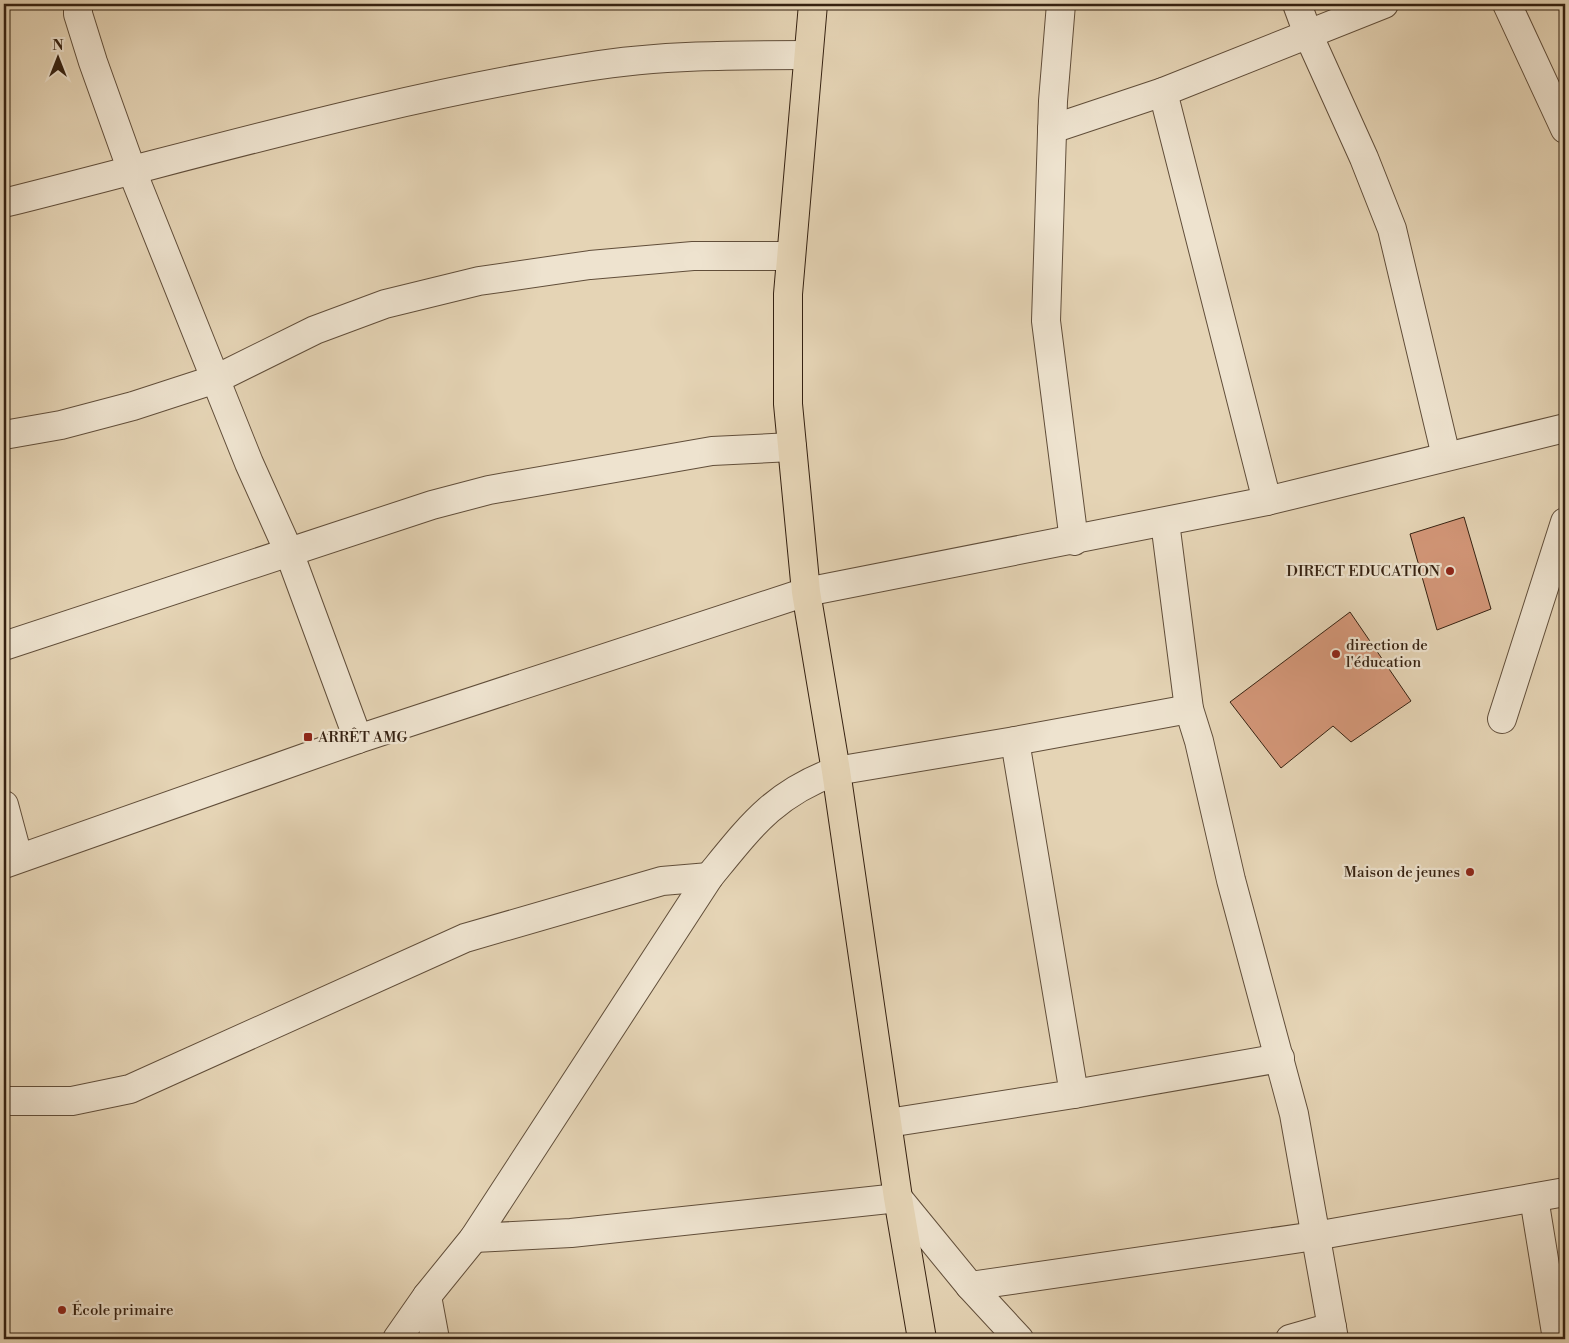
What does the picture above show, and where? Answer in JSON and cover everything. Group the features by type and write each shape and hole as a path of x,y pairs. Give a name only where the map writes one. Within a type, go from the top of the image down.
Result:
{"main road":[{"path":"813,4 788,294 788,404 806,592 836,771 898,1198 922,1339"}],"street":[{"path":"78,4 78,14 93,62 132,171 249,463 289,552 358,739"},
{"path":"1061,4 1052,129 1046,321 1074,541"},
{"path":"1297,4 1308,34 1364,158 1392,229 1446,456"},
{"path":"1052,129 1163,92 1384,4"},
{"path":"1507,4 1565,128"},
{"path":"4,203 409,100 587,67 673,57 808,55"},
{"path":"1163,92 1267,501"},
{"path":"4,435 79,420 216,378 315,330 385,304 479,281 590,265 693,256 791,256"},
{"path":"4,805 11,860 64,844 358,739 806,592 1074,541 1267,501 1565,428"},
{"path":"4,646 432,505 488,490 712,451 792,447"},
{"path":"1165,522 1189,709 1199,740 1231,880 1294,1114 1333,1333 1290,1339"},
{"path":"1502,719 1565,522"},
{"path":"397,1339 427,1296 474,1238 709,877 749,828 779,799 810,780 836,771 1015,742 1189,709"},
{"path":"1015,742 1074,1094"},
{"path":"4,1101 72,1101 130,1089 465,938 662,881 709,877"},
{"path":"888,1123 1074,1094 1280,1058"},
{"path":"970,1286 1315,1236 1565,1192"},
{"path":"474,1238 571,1233 898,1198 970,1286 1019,1339"},
{"path":"1534,1198 1558,1294 1557,1339"},
{"path":"427,1296 434,1339"}],"building":[{"name":"DIRECT EDUCATION","path":"1464,517 1491,609 1437,630 1410,534"},
{"name":"direction de l'éducation","path":"1350,612 1411,701 1351,742 1333,726 1281,768 1230,702"}],"place":[{"name":"DIRECT EDUCATION","path":"1450,571"},
{"name":"direction de l'éducation","path":"1336,654"},
{"name":"ARRÊT AMG","path":"308,737"},
{"name":"Maison de jeunes","path":"1470,872"},
{"name":"École primaire","path":"62,1310"}]}
